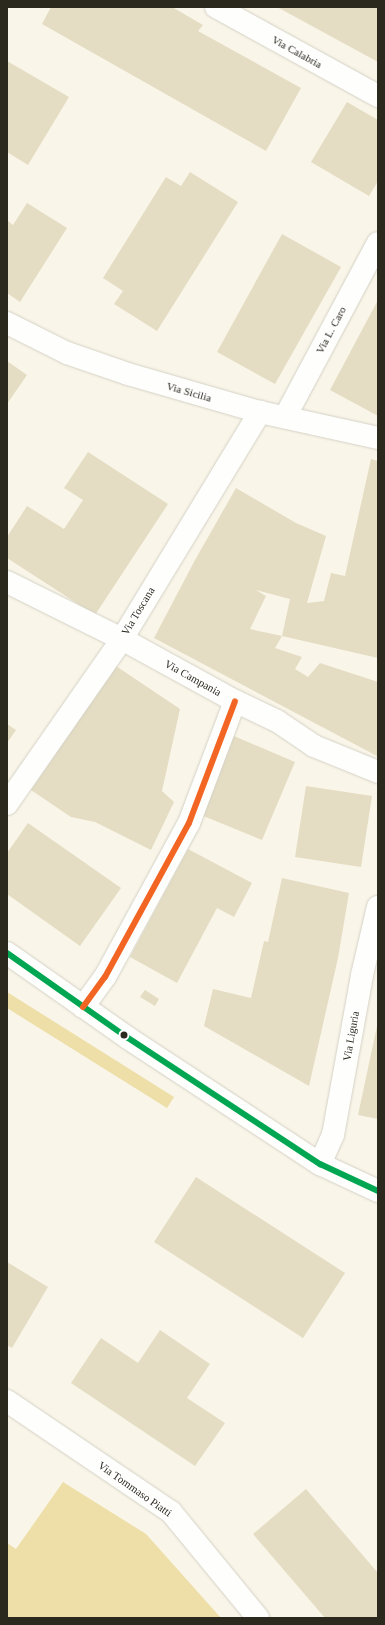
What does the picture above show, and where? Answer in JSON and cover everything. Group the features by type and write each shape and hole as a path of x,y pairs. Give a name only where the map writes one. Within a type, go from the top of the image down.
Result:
{"street":[{"name":"Via Calabria","path":"216,7 378,96"},
{"name":"Via L. Caro","path":"285,417 378,243"},
{"name":"Via Sicilia","path":"7,323 67,353 120,372 260,412 378,438"},
{"name":"Via Toscana","path":"7,804 122,639 260,412"},
{"name":"Via Campania","path":"7,582 122,639 235,701 277,721 314,746 378,772"},
{"path":"83,1007 105,977 189,823 235,701"},
{"name":"Via Liguria","path":"320,1164 333,1136 370,978 378,907"},
{"path":"7,953 83,1007 320,1164 378,1192"},
{"name":"Via Tommaso Piatti","path":"7,1401 170,1512 258,1618"}],"shaded area":[{"path":"7,992 174,1097 167,1108 7,1008"},
{"path":"63,1482 146,1534 221,1618 7,1618 7,1543 16,1549"}],"building":[{"path":"51,7 172,7 203,25 198,31 301,88 266,151 42,24"},
{"path":"277,7 378,7 378,62"},
{"path":"7,61 69,97 28,165 7,152"},
{"path":"347,102 378,120 378,181 369,196 311,162"},
{"path":"190,172 238,202 157,331 114,304 123,291 103,278 166,177 181,186"},
{"path":"27,203 67,228 20,302 7,293 7,220 13,225"},
{"path":"282,234 341,267 275,384 217,352"},
{"path":"378,300 378,416 330,390"},
{"path":"7,361 27,375 7,404"},
{"path":"88,452 168,504 95,615 7,558 7,537 27,506 64,529 83,500 64,488"},
{"path":"371,459 378,461 378,658 282,636 275,648 302,657 295,669 308,677 320,663 378,682 377,756 154,638 195,560 236,488 296,523 326,536 307,603 324,601 331,573 345,576","holes":["256,590 290,599 282,636 250,629 266,596"]},
{"path":"116,666 180,709 162,791 174,802 151,850 95,822 71,817 31,790"},
{"path":"7,724 16,730 7,743"},
{"path":"234,736 295,762 262,840 201,815"},
{"path":"306,786 372,796 361,867 295,857"},
{"path":"28,823 121,888 80,946 7,894 7,853"},
{"path":"188,849 252,883 234,917 217,908 177,983 130,957"},
{"path":"282,878 349,893 338,958 309,1086 204,1026 213,989 251,998 264,941 268,942"},
{"path":"145,990 159,999 155,1006 140,997"},
{"path":"378,1026 378,1119 358,1115"},
{"path":"196,1177 345,1273 303,1338 154,1242"},
{"path":"7,1262 48,1287 12,1348 7,1345"},
{"path":"160,1330 210,1364 187,1398 225,1423 195,1466 71,1383 101,1338 138,1363"},
{"path":"306,1489 378,1573 378,1618 325,1618 253,1534"}],"transit line":[{"path":"83,1007 105,977 189,823 235,701"},
{"path":"7,953 128,1038 320,1164 378,1191"}]}
